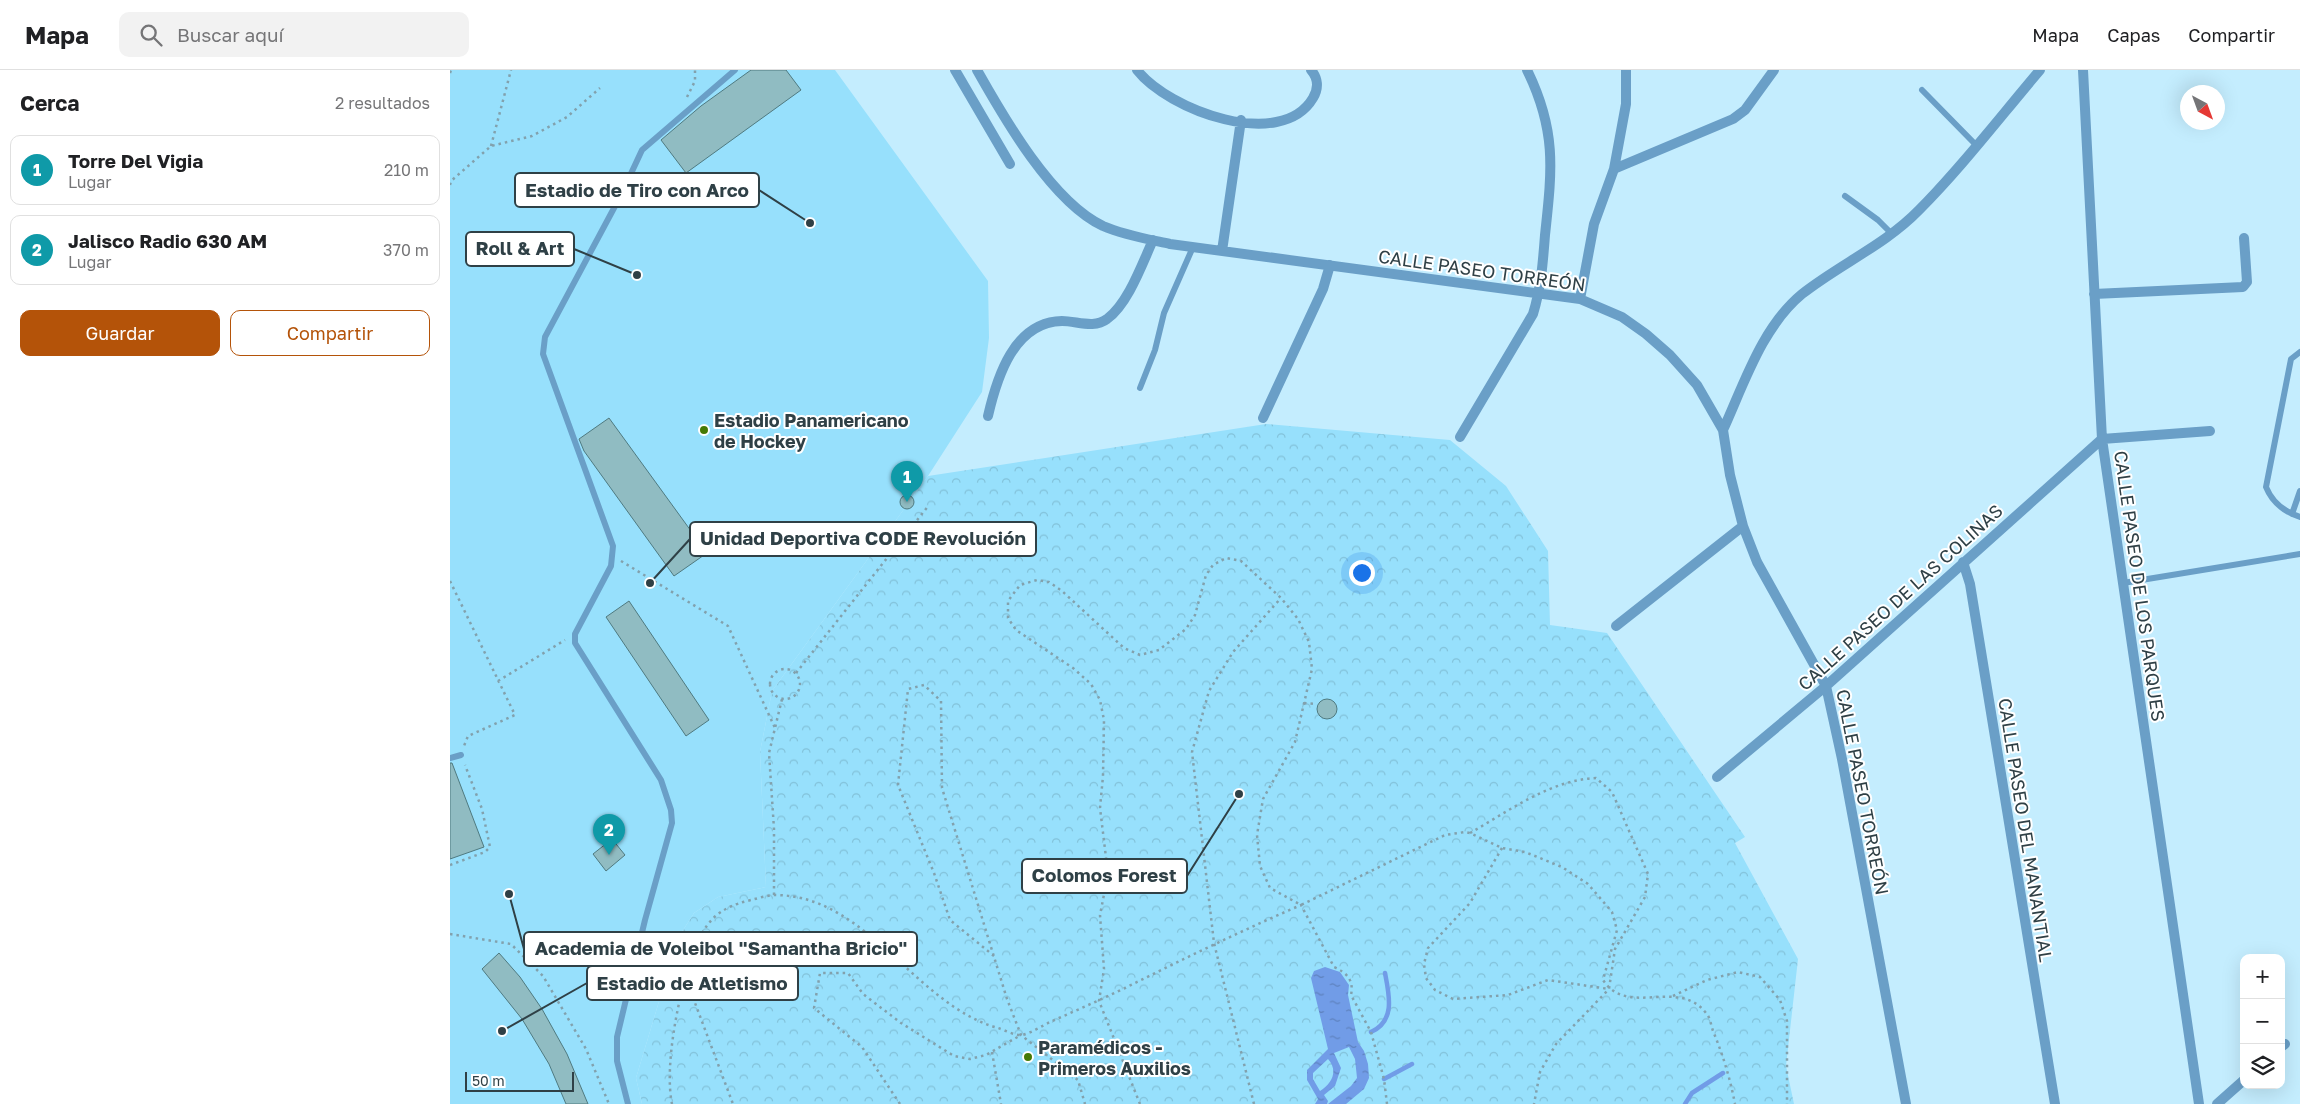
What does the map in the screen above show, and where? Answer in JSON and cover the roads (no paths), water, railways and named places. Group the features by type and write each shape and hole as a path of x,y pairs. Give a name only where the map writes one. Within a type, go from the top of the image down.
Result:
{"street":[{"path":"955,70 1010,164"},
{"name":"CALLE PASEO TORREÓN","path":"977,70 1011,128 1066,198 1102,225 1128,235 1193,247 1580,299 1622,317 1646,334 1670,355 1697,385 1723,430 1730,476 1743,526 1757,562 1826,686 1842,759 1906,1104"},
{"path":"1137,70 1154,88 1194,110 1221,119 1279,121 1290,119 1305,108 1316,92 1316,76 1311,70"},
{"path":"1460,437 1533,314 1540,293 1551,175 1551,152 1544,110 1527,70"},
{"path":"1580,299 1594,224 1614,169 1626,104 1626,70"},
{"path":"1614,169 1733,120 1745,110 1774,70"},
{"path":"1723,430 1759,351 1779,319 1801,295 1892,234 1918,211 2040,70"},
{"name":"CALLE PASEO DE LOS PARQUES","path":"2083,70 2102,439 2199,1104"},
{"path":"1222,251 1241,120"},
{"path":"2094,294 2243,287 2246,282 2244,238"},
{"path":"988,416 1002,370 1013,348 1028,334 1044,325 1062,321 1089,324 1106,321 1118,309 1153,240"},
{"path":"1263,418 1323,289 1330,265"},
{"path":"2102,439 2210,431"},
{"name":"CALLE PASEO DE LAS COLINAS","path":"1717,777 1826,686 2102,439"},
{"path":"1616,626 1743,526"},
{"name":"CALLE PASEO DEL MANANTIAL","path":"1963,562 1970,584 2055,1104"},
{"path":"2216,1104 2240,1083"}],"lane":[{"path":"628,1104 617,1062 617,1037 644,920 672,823 671,810 661,780 575,643 575,634 611,566 614,556 613,546 542,354 545,337 621,196 642,150 735,70"},
{"path":"1922,90 1976,145"},
{"path":"1846,196 1878,220 1892,234"},
{"path":"1140,388 1155,350 1164,313 1193,247"},
{"path":"2300,352 2291,359 2266,487 2273,501 2300,517"},
{"path":"2292,514 2300,490"},
{"path":"2122,583 2265,558 2300,554"},
{"path":"450,758 461,755"}],"water":[{"path":"1325,967 1340,972 1349,985 1348,995 1358,1042 1364,1051 1368,1064 1369,1078 1364,1089 1346,1104 1328,1104 1351,1086 1357,1078 1355,1059 1349,1047 1334,1053 1341,1068 1335,1086 1324,1095 1328,1101 1327,1104 1315,1104 1318,1099 1307,1080 1307,1070 1328,1049 1311,978 1314,971","holes":["1328,1059 1331,1063 1333,1076 1320,1091 1313,1079 1313,1073"]}],"waterway":[{"path":"1371,1032 1384,1021 1389,1006 1385,973"},
{"path":"1384,1079 1412,1064"},
{"path":"1685,1104 1692,1093 1723,1073"}],"place":[{"name":"Estadio de Tiro con Arco","path":"810,223"},
{"name":"Roll & Art","path":"637,275"},
{"name":"Estadio Panamericano de Hockey","path":"704,430"},
{"name":"Torre Del Vigia","path":"907,502"},
{"name":"Unidad Deportiva CODE Revolución","path":"650,583"},
{"name":"Colomos Forest","path":"1239,794"},
{"name":"Jalisco Radio 630 AM","path":"609,855"},
{"name":"Academia de Voleibol \"Samantha Bricio\"","path":"509,894"},
{"name":"Estadio de Atletismo","path":"502,1031"},
{"name":"Paramédicos - Primeros Auxilios","path":"1028,1057"}]}
